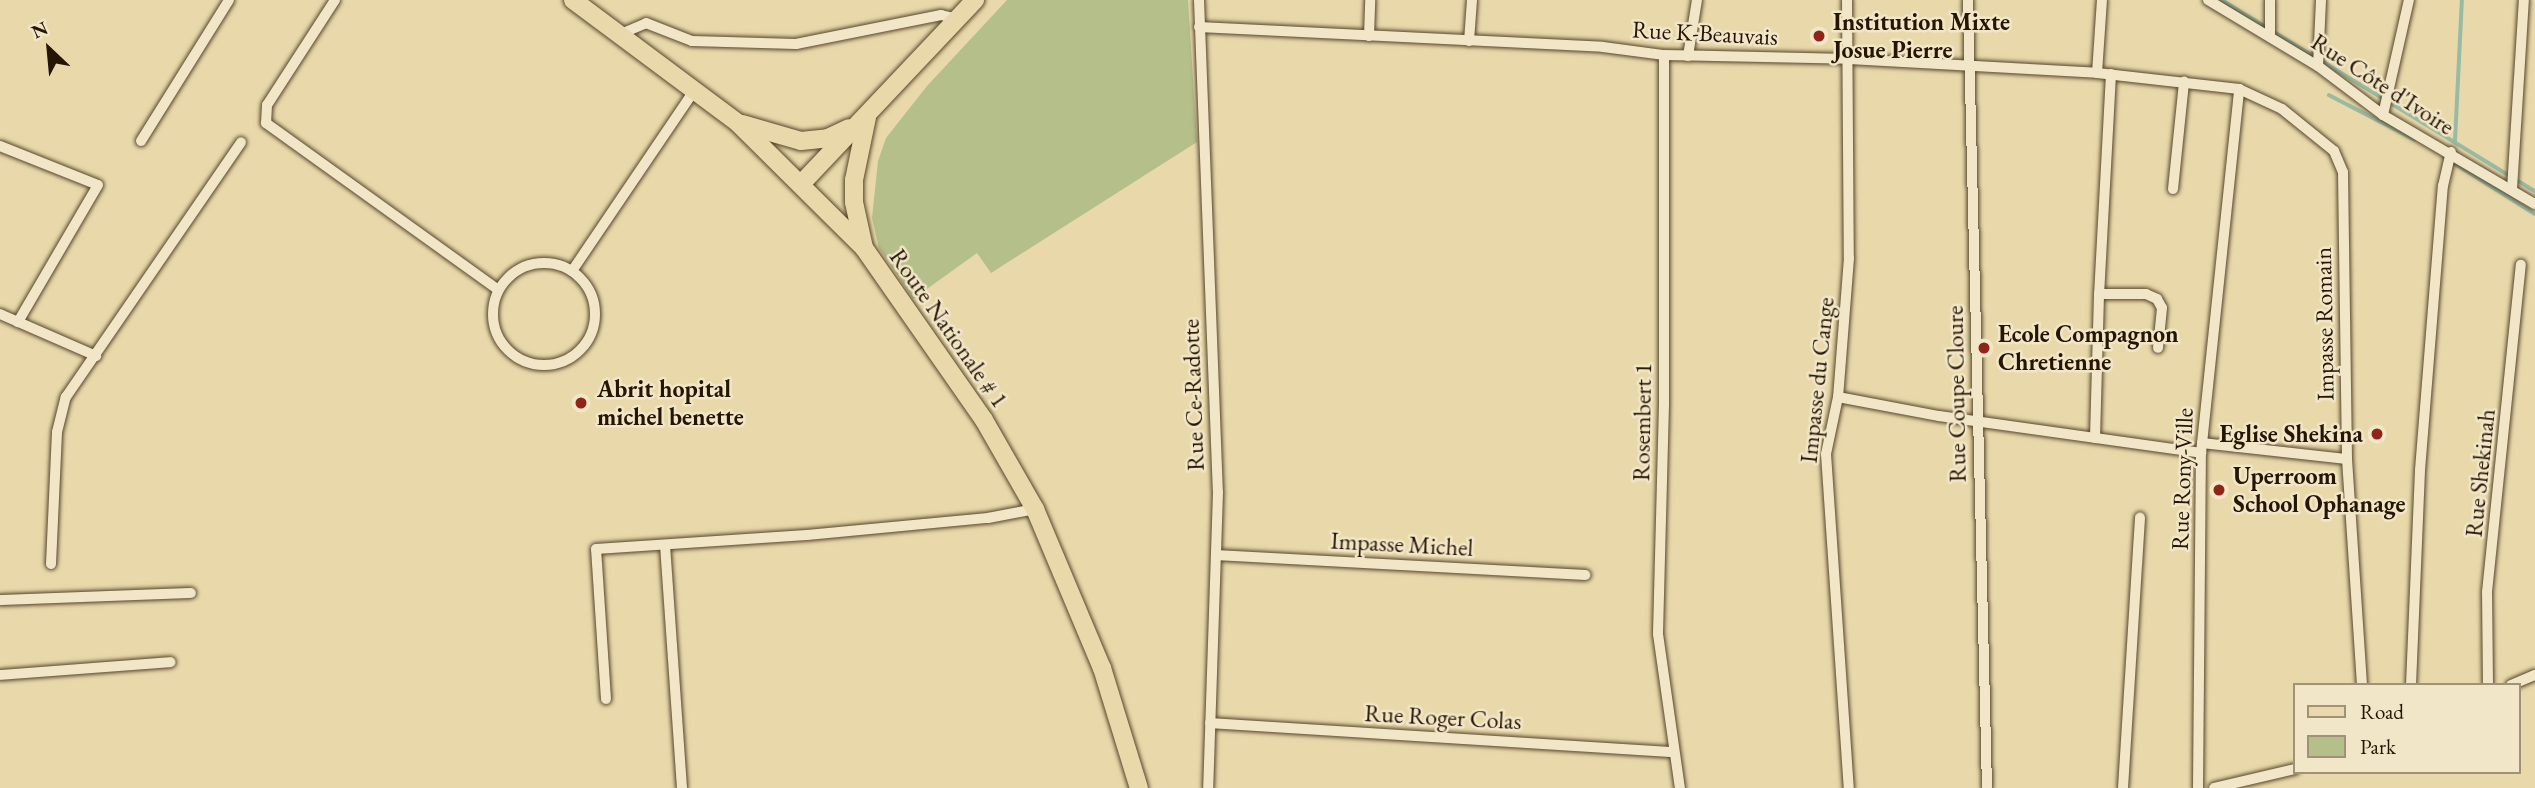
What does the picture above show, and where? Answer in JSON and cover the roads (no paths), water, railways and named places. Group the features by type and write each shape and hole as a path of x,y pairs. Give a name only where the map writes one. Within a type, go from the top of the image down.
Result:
{"main road":[{"name":"Route Nationale # 1","path":"573,0 623,33 738,123 802,183 864,248 984,420 1035,509 1102,668 1139,788"},
{"path":"802,183 975,0"},
{"path":"738,123 791,140 815,141 867,117"},
{"path":"864,248 854,202 854,180 867,117"}],"street":[{"path":"141,141 229,0"},
{"path":"335,0 267,105 266,123 498,290"},
{"name":"Rue Ce-Radotte","path":"1199,0 1218,492 1208,788"},
{"path":"1369,36 1370,0"},
{"path":"1469,41 1472,0"},
{"path":"1688,56 1697,0"},
{"name":"Impasse du Cange","path":"1847,0 1849,258 1838,397 1826,454 1849,788"},
{"name":"Rue Coupe Cloure","path":"1968,0 1987,788"},
{"path":"2097,73 2102,0"},
{"name":"Rue Côte d'Ivoire","path":"2208,0 2318,66 2383,115 2451,152 2535,204"},
{"path":"2270,0 2270,37"},
{"path":"2318,66 2321,0"},
{"path":"2383,115 2409,0"},
{"path":"2512,189 2524,0"},
{"path":"623,33 646,23 692,41 796,44 941,15 958,19"},
{"name":"Rue K-Beauvais","path":"1199,27 1602,47 1664,55 1849,59 2097,73 2184,82 2239,89 2282,109 2334,151 2343,172"},
{"name":"Rosembert 1","path":"1664,55 1664,404 1658,634 1679,788"},
{"path":"2095,438 2099,294 2111,75"},
{"path":"2173,189 2184,82"},
{"path":"572,271 695,89"},
{"name":"Rue Rony-Ville","path":"2199,788 2201,448 2239,89"},
{"path":"51,564 60,416 66,397 241,142"},
{"path":"0,146 98,185 18,322"},
{"path":"2411,683 2420,470 2443,186 2451,152"},
{"name":"Impasse Romain","path":"2343,172 2347,459 2362,683"},
{"path":"548,264 572,271 593,297 593,330 573,357 558,364 524,362 499,339 493,323 498,290 523,267 548,264"},
{"name":"Rue Shekinah","path":"2488,683 2487,592 2521,265"},
{"path":"2099,294 2146,294 2157,299 2162,308 2158,348"},
{"path":"0,314 96,356"},
{"path":"1838,397 2095,438 2347,459"},
{"path":"606,699 596,548 988,519 1035,509"},
{"path":"2123,788 2140,518"},
{"path":"665,545 682,788"},
{"name":"Impasse Michel","path":"1216,555 1585,575"},
{"path":"0,600 191,593"},
{"path":"0,675 171,662"},
{"path":"2516,683 2535,675"},
{"name":"Rue Roger Colas","path":"1210,723 1673,752"},
{"path":"2214,788 2294,769"}],"waterway":[{"path":"2222,0 2535,191"},
{"path":"2455,141 2462,0"},
{"path":"2329,95 2414,139"},
{"path":"2451,161 2535,214"}],"place":[{"name":"Institution Mixte Josue Pierre","path":"1819,36"},
{"name":"Ecole Compagnon Chretienne","path":"1984,348"},
{"name":"Abrit hopital michel benette","path":"581,403"},
{"name":"Eglise Shekina","path":"2377,434"},
{"name":"Uperroom School Ophanage","path":"2219,490"}]}
